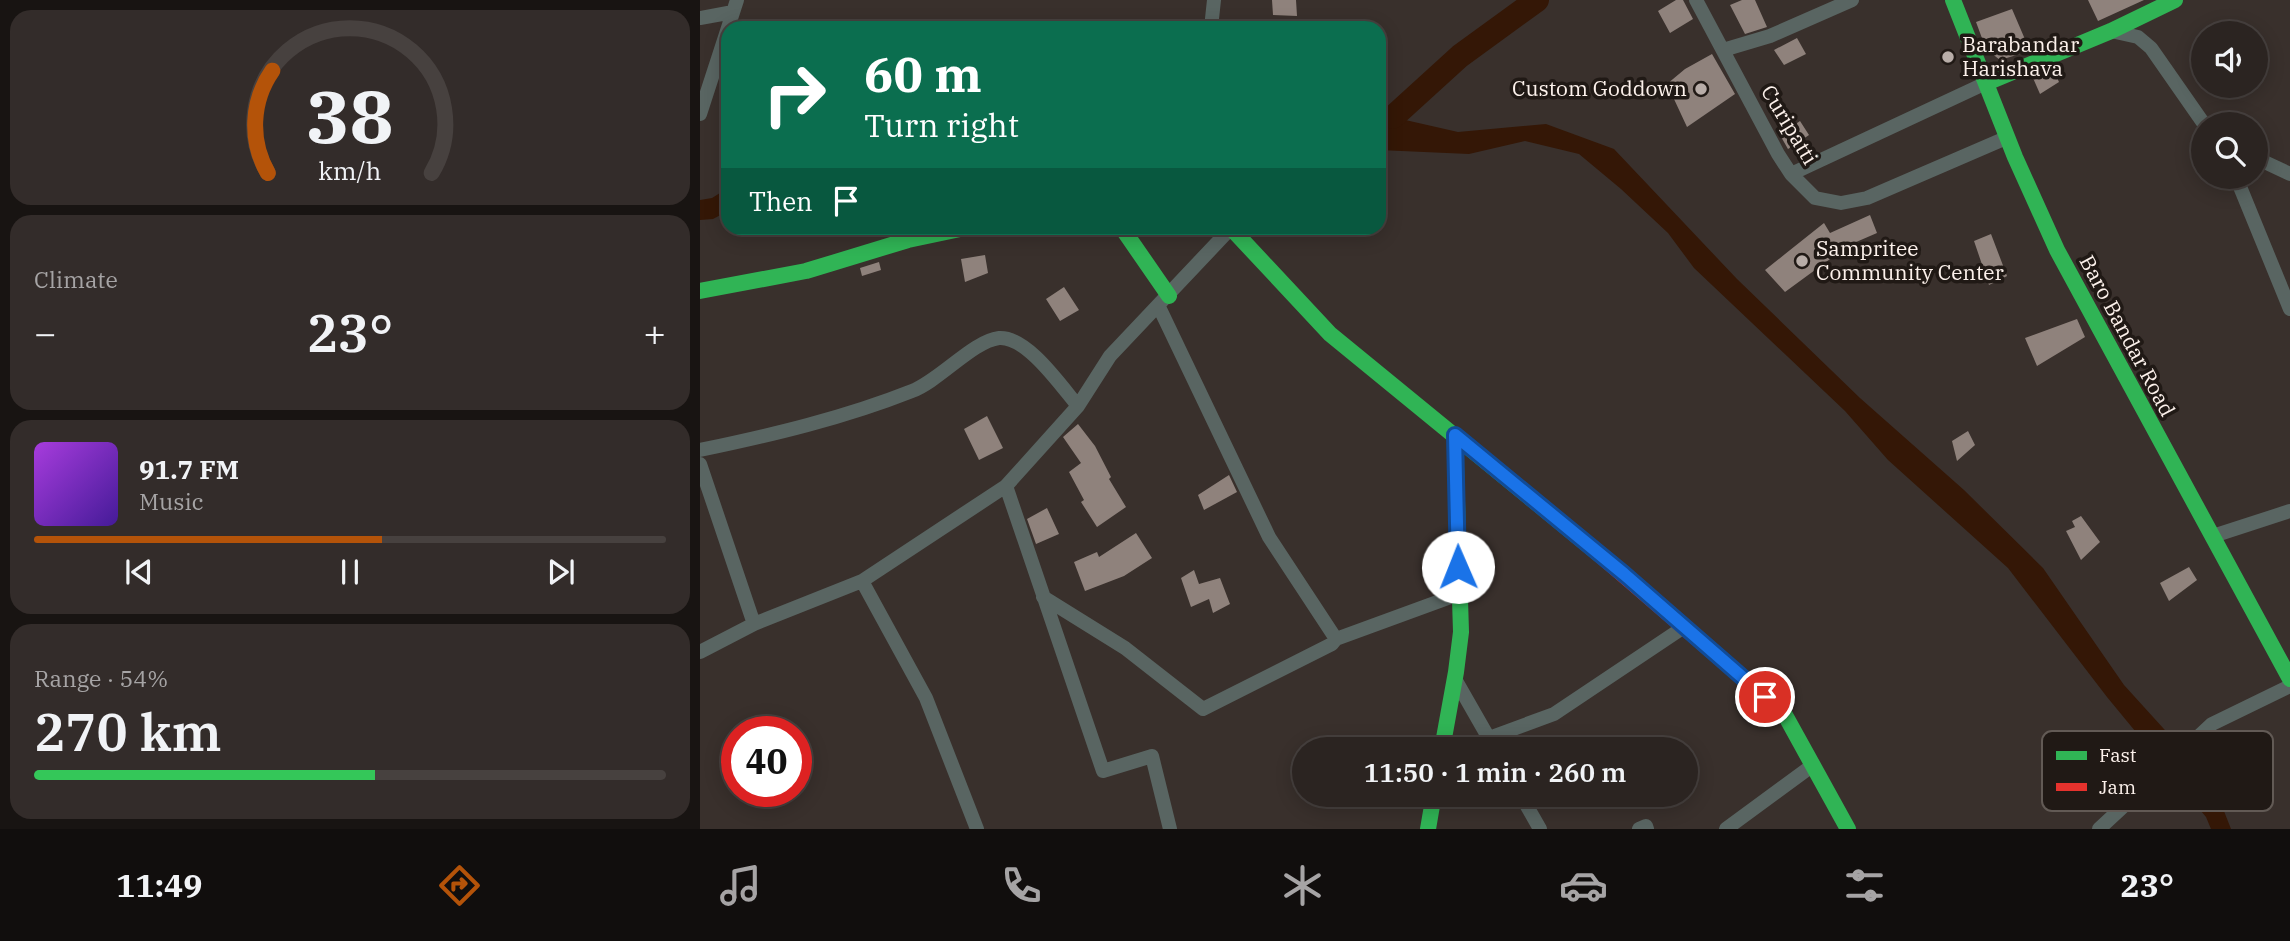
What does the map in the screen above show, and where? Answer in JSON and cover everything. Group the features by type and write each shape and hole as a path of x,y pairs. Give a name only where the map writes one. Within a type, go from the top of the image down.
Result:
{"street":[{"path":"1212,21 1214,0"},
{"name":"Curipatti","path":"1696,0 1778,154 1791,174 1815,198 1841,203 1867,198 2006,138"},
{"path":"1723,50 1770,36 1852,0"},
{"name":"Baro Bandar Road","path":"1953,0 2006,138 2056,249 2122,374 2253,606 2290,679"},
{"path":"1791,174 1986,83 2111,31 2175,0"},
{"path":"700,18 735,6"},
{"path":"2111,31 2138,37 2151,48 2196,112"},
{"path":"700,114 721,49"},
{"path":"2268,164 2290,174"},
{"path":"2241,189 2290,309"},
{"path":"700,291 806,271 932,235"},
{"path":"1126,235 1164,301 1269,537 1336,639"},
{"path":"700,652 754,624 862,581 1006,486 1078,406 1110,356 1225,235"},
{"path":"1238,235 1330,334 1624,574 1786,715 1848,829"},
{"path":"700,450 773,434 916,390 978,346 1000,338 1027,346 1078,406"},
{"path":"1444,737 1455,678 1461,613 1455,435"},
{"path":"700,464 754,624"},
{"path":"1006,486 1102,771 1152,756 1170,829"},
{"path":"2213,536 2290,511"},
{"path":"862,581 926,698 977,829"},
{"path":"1043,597 1125,648 1203,709 1332,644 1336,639 1459,594"},
{"path":"1506,737 1554,714 1684,626"},
{"path":"1455,678 1488,737"},
{"path":"2205,731 2212,724 2290,686"},
{"path":"1726,829 1813,765"},
{"path":"1428,829 1432,807"},
{"path":"1527,807 1540,829"},
{"path":"2099,829 2119,811"},
{"path":"1639,829 1646,826 1647,829"}],"shaded area":[{"path":"1386,116 1458,132 1546,124 1614,149 1737,279 1860,398 1964,490 2043,568 2124,685 2166,731 2135,731 2008,568 1888,460 1845,411 1694,268 1668,233 1579,154 1525,141 1469,154 1386,150"},
{"path":"721,192 721,215 713,219 700,220 700,200 712,198"},
{"path":"2201,811 2224,811 2231,829 2211,829"}],"building":[{"path":"1272,0 1296,0 1297,16 1273,15"},
{"path":"1676,0 1683,0 1693,19 1670,33 1658,11"},
{"path":"1742,0 1755,0 1767,27 1745,34 1730,5"},
{"path":"2088,0 2144,0 2098,21"},
{"path":"2012,9 2030,51 2000,60 1986,49 1976,22"},
{"path":"1797,38 1806,54 1784,65 1774,50"},
{"name":"Custom Goddown","path":"1712,54 1735,94 1687,127 1667,84 1685,69"},
{"path":"2053,69 2059,82 2040,94 2033,78"},
{"path":"1800,121 1809,135 1788,149 1780,135"},
{"name":"Sampritee Community Center","path":"1870,215 1877,233 1840,249 1841,251 1785,292 1765,270 1824,223 1830,233"},
{"path":"1991,234 2007,276 1989,285 1974,241"},
{"path":"985,255 988,273 965,282 961,259"},
{"path":"879,262 881,270 862,276 860,268"},
{"path":"1064,287 1079,310 1060,321 1046,299"},
{"path":"2077,319 2085,337 2037,366 2025,338"},
{"path":"987,416 1003,448 979,460 964,429"},
{"path":"1078,424 1095,446 1111,477 1109,479 1126,507 1097,527 1081,502 1084,500 1069,472 1081,463 1063,437"},
{"path":"1968,431 1975,445 1957,461 1952,441"},
{"path":"1229,475 1237,492 1204,510 1198,495"},
{"path":"1047,508 1059,534 1036,544 1027,519"},
{"path":"2081,516 2100,542 2081,560 2066,531 2075,527 2072,521"},
{"path":"1136,533 1152,558 1124,576 1085,591 1074,562 1097,552 1099,557"},
{"path":"2189,567 2197,580 2169,601 2160,583"},
{"path":"1194,570 1199,584 1220,578 1230,604 1213,613 1209,599 1191,607 1181,578"}],"waterway":[{"path":"1393,117 1460,56 1537,0"}],"traffic: fast":[{"path":"1953,0 2015,157 2057,250 2290,679"},
{"path":"1986,83 2111,31 2175,0"},
{"path":"700,291 806,271 932,235"},
{"path":"1127,235 1169,296"},
{"path":"1238,235 1330,334 1600,555"},
{"path":"1444,737 1461,632 1455,435"},
{"path":"1721,659 1785,715 1848,829"},
{"path":"1428,829 1432,807"}],"traffic: jam":[{"path":"1600,555 1721,659"}],"place":[{"name":"Barabandar Harishava","path":"1948,57"},
{"name":"Custom Goddown","path":"1701,89"},
{"name":"Sampritee Community Center","path":"1802,261"}],"route":[{"path":"1458,567 1455,435 1624,574 1765,697"}]}
